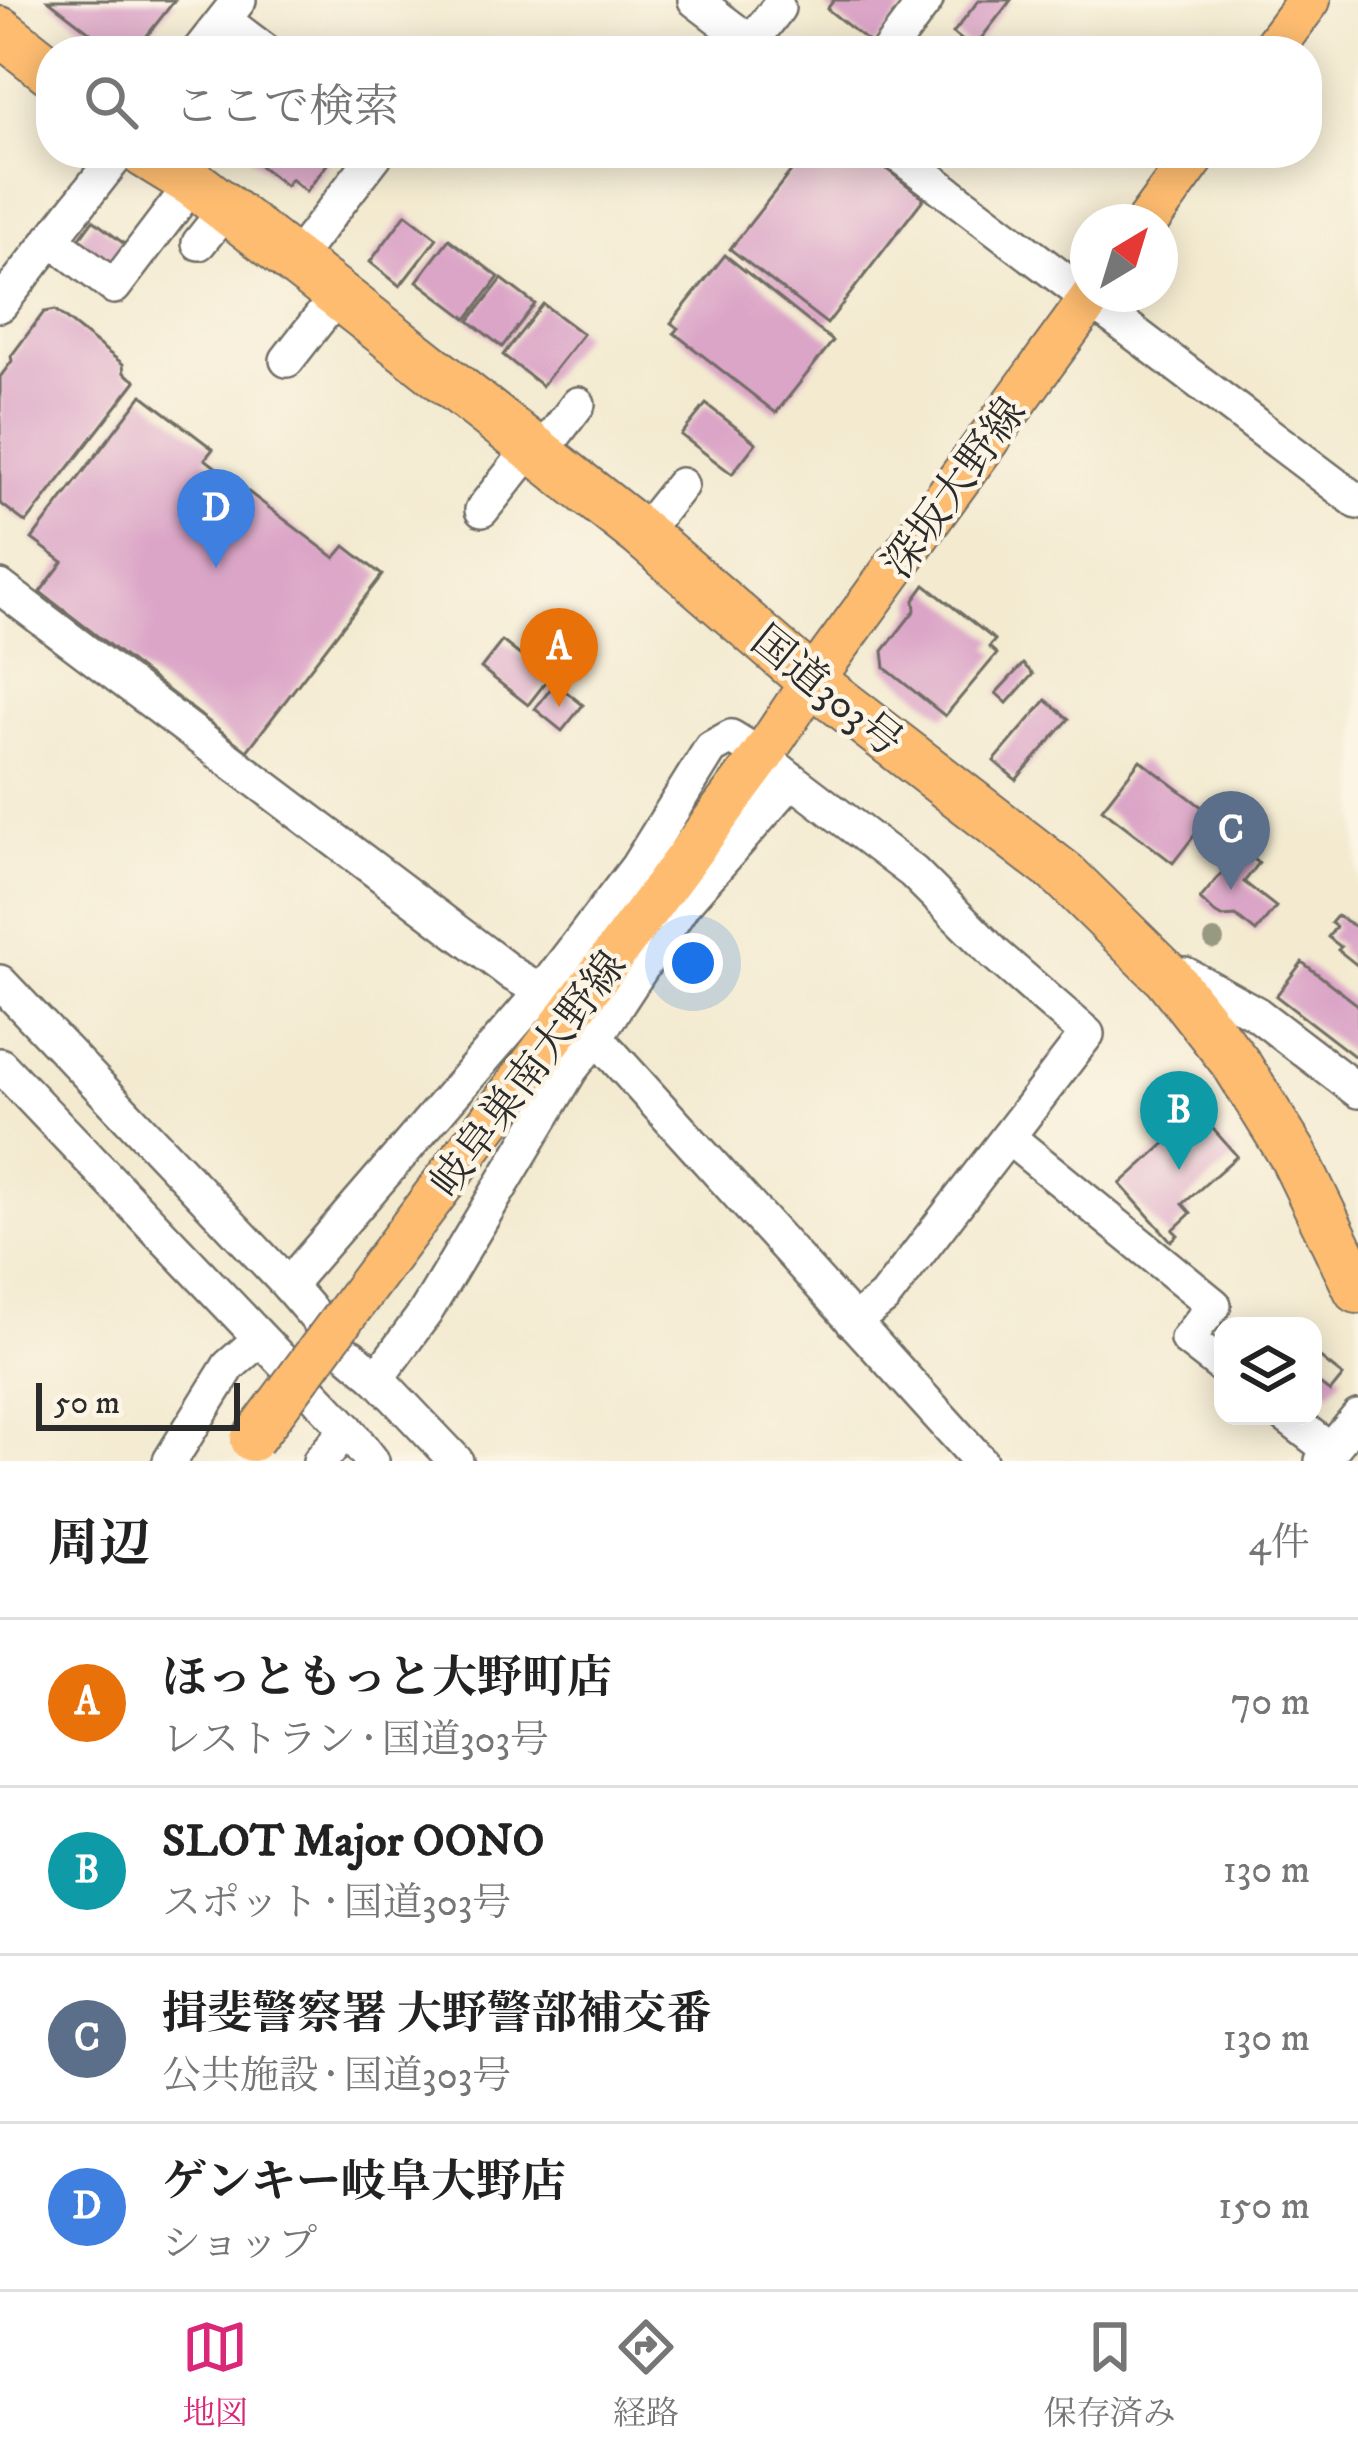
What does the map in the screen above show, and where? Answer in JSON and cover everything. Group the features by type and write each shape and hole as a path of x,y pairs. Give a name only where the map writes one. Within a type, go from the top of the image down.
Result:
{"highway":[{"path":"0,32 36,60"},
{"name":"国道303号","path":"162,168 196,197 295,261 642,535 812,681 1064,875 1238,1040 1358,1289"}],"main road":[{"path":"1282,36 1309,0"},
{"path":"1160,204 1186,168"},
{"name":"深坂大野線","path":"812,681 1081,312"},
{"name":"岐阜巣南大野線","path":"244,1451 381,1267 777,768 812,681"}],"street":[{"path":"695,0 739,36"},
{"path":"899,36 926,0"},
{"path":"758,36 778,8"},
{"path":"211,36 231,10 253,36"},
{"path":"17,292 106,168"},
{"path":"295,261 366,168"},
{"path":"916,168 1070,281"},
{"path":"51,239 114,287 157,232 196,197"},
{"path":"287,360 338,295"},
{"path":"1111,312 1358,502"},
{"path":"482,510 578,404"},
{"path":"642,535 681,484"},
{"path":"0,587 514,975 542,991"},
{"path":"288,1285 542,991 637,867 711,748 730,737 913,872 995,954 1087,1034 884,1298 853,1322"},
{"path":"377,1378 425,1313 571,1069 777,768"},
{"path":"0,982 319,1321"},
{"path":"596,1036 980,1461"},
{"path":"1238,1040 1256,1048 1274,1046 1294,1052 1345,1080"},
{"path":"1238,1040 1345,1080"},
{"path":"0,1065 347,1429 371,1461"},
{"path":"1008,1137 1214,1305 1186,1339 1214,1360"},
{"path":"170,1461 230,1366 260,1339"},
{"path":"351,1356 456,1461"},
{"path":"1295,1425 1326,1456 1358,1417"},
{"path":"320,1461 347,1429"}],"building":[{"path":"48,0 175,0 147,36 95,36"},
{"path":"834,0 910,0 882,36 861,36 827,9"},
{"path":"979,0 1011,0 983,36 953,33"},
{"path":"263,168 324,168 306,192 291,179 286,186"},
{"path":"793,168 885,168 924,198 827,324 730,249"},
{"path":"406,214 437,238 400,286 370,262"},
{"path":"93,220 131,249 116,268 81,251 79,239"},
{"path":"449,239 499,277 467,319 417,281"},
{"path":"725,255 833,341 776,413 674,333 678,328 671,323"},
{"path":"502,279 535,304 502,347 469,321"},
{"path":"543,304 583,334 542,386 503,355"},
{"path":"55,310 123,364 124,373 136,381 26,523 0,503 0,377 44,312"},
{"path":"142,395 213,449 205,459 335,558 345,546 382,575 247,751 40,592 63,562 32,539"},
{"path":"706,404 756,443 732,474 681,435"},
{"path":"925,585 995,640 989,647 997,654 945,716 885,668 883,651 915,610 914,600"},
{"path":"502,641 549,678 528,705 481,668"},
{"path":"1023,664 1033,674 1007,703 996,693"},
{"path":"555,683 583,705 562,731 535,709"},
{"path":"1046,700 1069,719 1016,780 994,761"},
{"path":"1140,760 1211,814 1173,863 1102,809"},
{"path":"1241,849 1259,863 1244,882 1276,907 1256,932 1236,916 1216,914 1200,899"},
{"path":"1337,916 1358,928 1358,966 1328,937"},
{"path":"1302,962 1358,1005 1358,1059 1276,996"},
{"path":"1199,1113 1237,1156 1183,1204 1191,1213 1173,1230 1178,1235 1171,1241 1120,1184"},
{"path":"1322,1359 1343,1376 1330,1392 1322,1386"}],"place":[{"name":"ゲンキー岐阜大野店","path":"216,568"},
{"name":"ほっともっと大野町店","path":"559,707"},
{"name":"揖斐警察署 大野警部補交番","path":"1231,890"},
{"name":"SLOT Major OONO","path":"1179,1170"}]}
